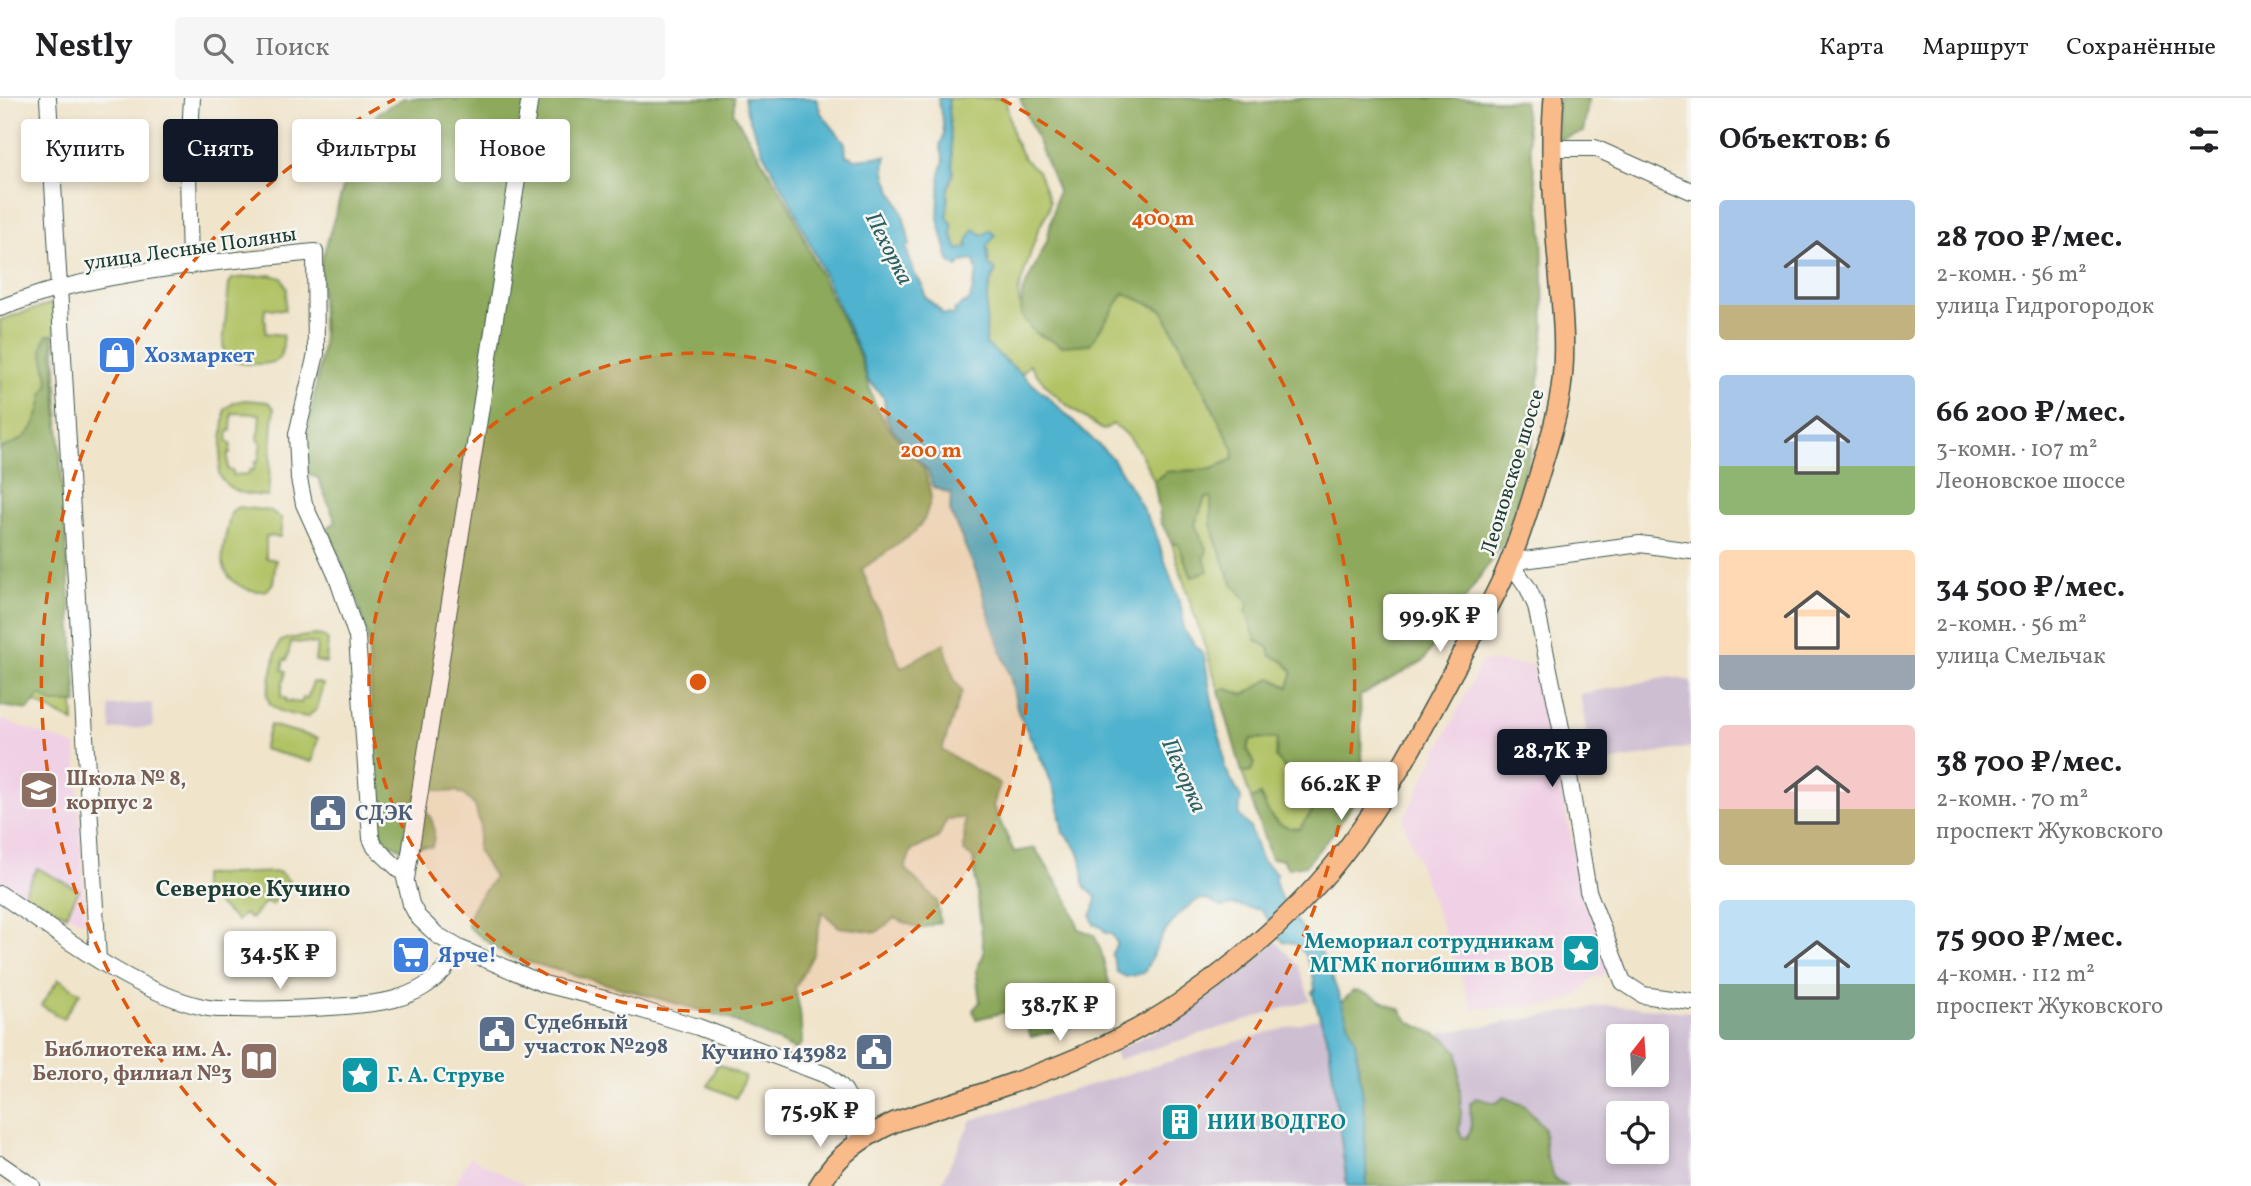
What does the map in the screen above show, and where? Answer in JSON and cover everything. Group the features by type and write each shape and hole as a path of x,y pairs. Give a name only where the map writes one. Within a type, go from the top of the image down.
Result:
{"main road":[{"name":"Леоновское шоссе","path":"819,1186 832,1166 857,1142 895,1122 1042,1072 1118,1040 1190,995 1230,965 1303,899 1357,835 1433,709 1491,602 1510,562 1551,435 1562,380 1563,328 1552,185 1554,98"}],"street":[{"path":"48,98 99,960"},
{"path":"190,265 188,171 192,98"},
{"path":"406,879 530,98"},
{"path":"1552,148 1595,148 1691,191"},
{"name":"улица Лесные Поляны","path":"0,308 58,288 190,265 315,252 316,354 297,434 299,480 304,504 337,576 357,637 371,838 375,847 400,870 406,879 411,904 418,917 437,935 459,948 544,984 691,1024 826,1075 841,1084 847,1092 857,1142"},
{"path":"1691,551 1640,544 1510,562 1528,588 1536,606 1561,728 1588,891 1623,982 1636,992 1653,998 1691,1002"},
{"path":"0,894 99,960 145,985 206,1008 268,1010 393,1001 431,981 444,970 459,948"},
{"path":"0,1164 32,1186"}],"shaded area":[{"path":"1482,661 1533,665 1585,900 1612,971 1593,978 1578,995 1553,1005 1473,1009 1403,821"},
{"path":"1670,677 1691,681 1691,747 1592,765 1580,694"},
{"path":"152,703 153,727 111,730 109,706"},
{"name":"Школа № 8, корпус 2","path":"0,719 76,746 85,923 67,914 60,925 0,885"},
{"path":"1276,941 1299,966 1310,1000 1117,1060 1115,1051 1153,1032 1197,1003"},
{"path":"1609,1005 1691,1012 1691,1186 1459,1186 1441,1033"},
{"name":"НИИ ВОДГЕО","path":"1321,1017 1329,1045 1347,1186 940,1186 971,1120"},
{"path":"470,1157 526,1186 453,1186"}],"green space":[{"path":"404,98 453,98 456,101 459,98 734,98 734,114 790,206 858,352 874,402 888,427 924,468 929,485 931,499 924,520 914,533 862,569 901,668 944,643 955,681 962,691 942,750 1000,784 993,806 1014,852 1035,848 1068,900 1079,929 1094,935 1113,998 1105,1007 1086,1020 1031,1037 1022,1008 976,1019 973,1010 980,1002 976,971 984,954 973,858 964,851 965,818 947,819 938,838 911,851 905,869 937,901 940,922 919,929 895,918 877,932 839,927 822,912 813,955 795,988 802,1043 796,1050 728,1018 507,956 468,927 474,906 494,877 477,850 480,825 475,806 464,795 456,791 444,792 430,788 419,790 416,801 430,816 434,827 432,847 421,846 406,851 386,841 378,828 368,640 358,603 327,528 336,522 318,478 308,474 307,438 323,345 320,266 345,182 441,182 441,119 374,119 379,112"},
{"path":"948,98 1005,98 1014,139 1024,159 1038,171 1050,201 1018,292 1021,315 1090,344 1124,293 1162,310 1234,450 1233,459 1212,469 1166,472 1154,481 1138,449 1120,429 1113,424 1103,430 1053,393 1030,364 1022,374 986,344 987,297 996,271 989,267 987,246 982,235 967,241 966,248 958,250 952,235 952,224 947,217 948,190 953,172"},
{"path":"1020,98 1228,98 1247,104 1305,98 1523,101 1542,222 1544,333 1532,445 1506,538 1423,661 1360,696 1363,778 1353,803 1337,828 1306,865 1288,868 1282,859 1271,859 1251,799 1260,795 1274,820 1284,826 1299,829 1314,809 1304,789 1276,758 1277,738 1251,739 1247,749 1255,764 1251,771 1242,772 1219,691 1224,688 1244,695 1271,678 1288,687 1293,672 1284,661 1271,656 1269,648 1256,640 1246,611 1249,603 1232,583 1215,538 1211,523 1211,497 1205,498 1195,525 1207,551 1204,557 1208,571 1192,577 1178,544 1172,543 1161,522 1154,481 1166,472 1212,469 1233,459 1234,450 1163,310 1124,293 1090,344 1062,346 1034,332 1021,315 1022,293 1047,241 1058,190"},
{"path":"1558,98 1589,98 1583,132 1557,140"},
{"path":"271,275 282,278 287,289 285,310 265,308 265,333 283,335 281,355 277,360 264,364 235,362 226,356 223,345 229,284 232,279"},
{"path":"53,303 74,722 0,685 0,320"},
{"path":"47,335 52,335 77,703 53,703 40,695 28,710 0,706 0,449 23,438 35,423 44,392 49,385 42,348"},
{"path":"235,402 268,402 274,408 268,496 247,494 233,489 219,474 225,409","holes":["232,413 260,414 258,441 261,442 258,462 255,462 254,470 249,470 249,474 233,475 233,471 228,470 231,443 227,442"]},
{"path":"1211,496 1211,523 1232,583 1250,603 1256,640 1269,648 1271,656 1284,661 1293,672 1288,687 1271,678 1244,695 1224,688 1219,691 1172,543 1178,544 1192,577 1207,551 1195,525 1205,497"},
{"path":"238,507 271,511 282,519 280,537 266,536 266,558 276,560 273,583 267,590 239,586 225,570 222,558 225,540 232,511"},
{"path":"314,635 323,636 328,641 326,663 315,661 317,644 291,642 282,670 286,671 281,697 286,698 286,701 301,703 303,698 307,699 313,682 323,684 317,709 307,717 282,712 268,701 267,695 280,642"},
{"path":"270,725 318,738 312,762 263,749"},
{"path":"1277,738 1276,758 1304,789 1314,809 1299,829 1284,826 1274,820 1260,795 1251,799 1242,772 1251,771 1247,749 1251,739"},
{"path":"37,868 79,890 66,915 24,893"},
{"path":"279,872 290,882 272,905 266,901 251,919 244,914 237,921 202,891 202,875"},
{"path":"59,979 80,993 63,1019 41,1005"},
{"path":"1353,991 1365,993 1400,1009 1409,1022 1446,1039 1458,1052 1461,1113 1459,1130 1462,1137 1467,1138 1471,1129 1470,1103 1476,1098 1496,1103 1504,1097 1525,1106 1544,1128 1546,1157 1556,1181 1568,1186 1367,1186 1363,1098 1355,1042 1341,1003"},
{"path":"717,1064 745,1077 736,1098 708,1086"}],"water":[{"name":"Пехорка","path":"744,98 816,98 821,113 845,143 846,155 855,159 886,156 886,177 904,218 910,244 906,248 914,273 923,286 925,297 942,314 954,315 955,309 970,300 977,272 974,260 962,262 957,267 949,261 938,219 940,174 944,161 940,145 944,135 938,98 948,98 953,172 948,190 947,217 952,224 952,235 958,250 968,247 967,241 974,229 982,235 991,230 995,236 987,246 989,266 996,270 987,297 986,344 1048,397 1113,459 1154,530 1183,613 1183,629 1204,656 1225,768 1241,798 1239,815 1250,828 1262,861 1277,874 1275,879 1279,894 1288,911 1319,949 1329,968 1355,1041 1363,1098 1367,1186 1347,1186 1329,1045 1312,992 1315,990 1313,975 1307,958 1297,946 1283,942 1261,910 1234,905 1221,907 1209,900 1199,899 1182,911 1163,934 1144,973 1126,977 1117,972 1112,954 1117,943 1111,933 1106,933 1094,924 1091,916 1096,897 1084,886 1078,850 1063,833 1056,795 1018,712 1010,676 976,571 950,511 951,494 933,487 928,471 891,427 886,417 884,398 868,380 861,356 792,204 763,153"}],"place":[{"name":"Хозмаркет","path":"117,355"},
{"name":"Школа № 8, корпус 2","path":"39,790"},
{"name":"СДЭК","path":"328,813"},
{"name":"Мемориал сотрудникам МГМК погибшим в ВОВ","path":"1581,953"},
{"name":"Ярче!","path":"411,955"},
{"name":"Судебный участок №298","path":"497,1034"},
{"name":"Кучино 143982","path":"874,1052"},
{"name":"Библиотека им. А. Белого, филиал №3","path":"259,1061"},
{"name":"Г. А. Струве","path":"360,1075"},
{"name":"НИИ ВОДГЕО","path":"1180,1122"}],"district":[{"name":"Северное Кучино","path":"253,888"}]}
